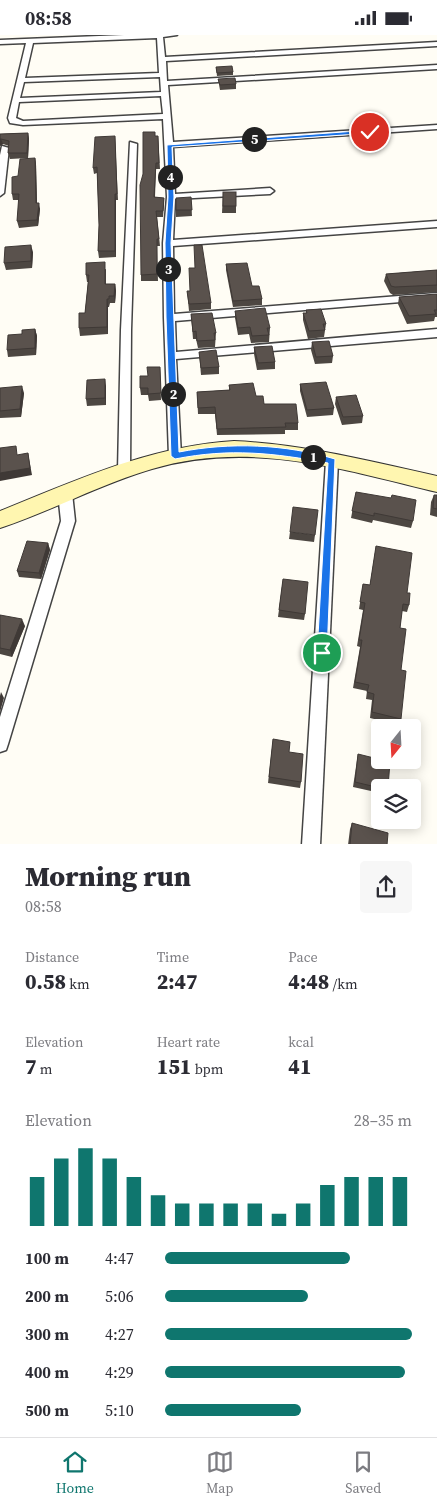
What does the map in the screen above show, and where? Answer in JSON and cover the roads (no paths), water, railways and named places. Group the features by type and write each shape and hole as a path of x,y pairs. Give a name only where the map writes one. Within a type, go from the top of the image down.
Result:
{"main road":[{"path":"0,520 124,471 175,456 204,450 239,448 284,452 437,484"}],"street":[{"path":"0,42 174,35"},
{"path":"160,36 168,117 171,197 168,243 169,317 175,456"},
{"path":"30,41 12,118 16,122 168,117"},
{"path":"161,59 437,44"},
{"path":"20,80 163,79 437,67"},
{"path":"16,100 166,95"},
{"path":"169,145 437,127"},
{"path":"124,471 132,144"},
{"path":"0,193 5,149"},
{"path":"171,197 270,191"},
{"path":"168,243 437,224"},
{"path":"169,317 437,296"},
{"path":"171,356 437,333"},
{"path":"311,844 332,461"},
{"path":"0,744 68,521 66,493"}]}
